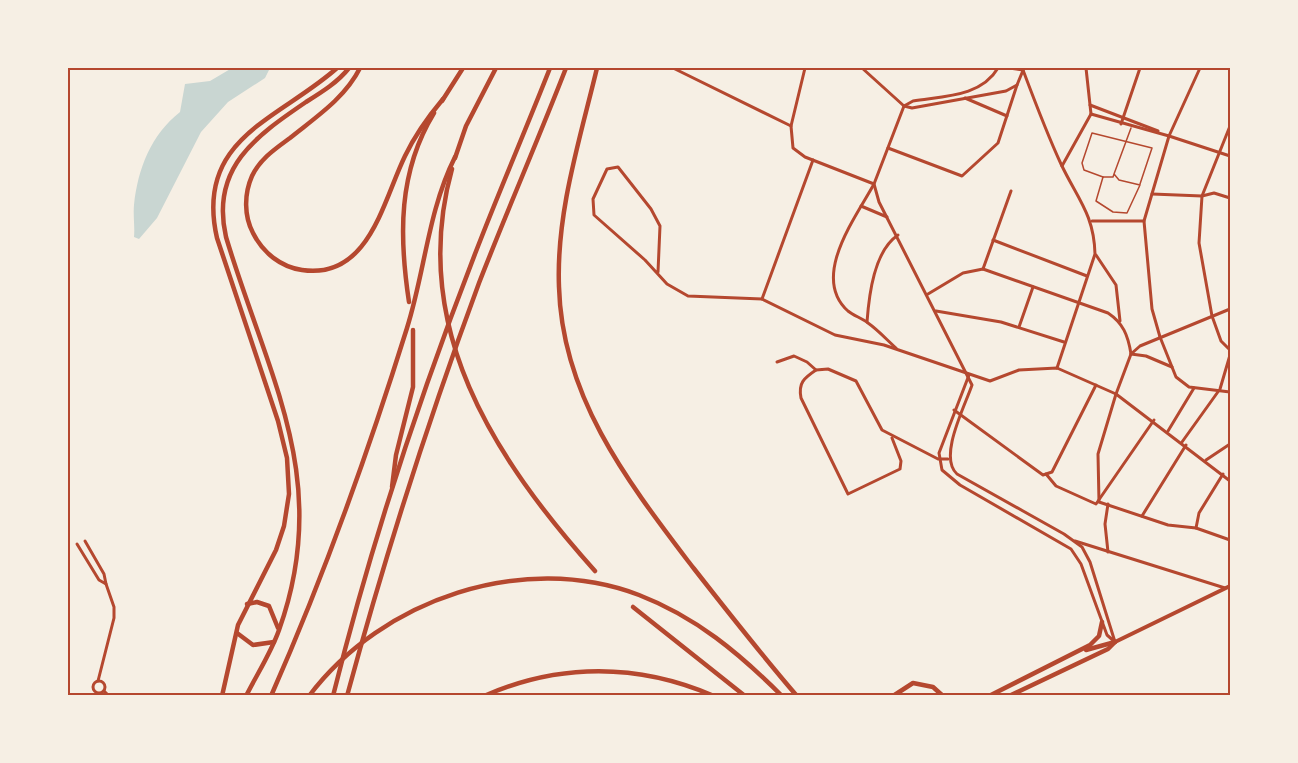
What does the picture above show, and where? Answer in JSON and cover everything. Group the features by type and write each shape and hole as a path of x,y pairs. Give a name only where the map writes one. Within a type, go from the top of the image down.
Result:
{"main road":[{"path":"222,696 237,633 247,604 272,561 280,540 287,510 288,467 276,415 217,238 214,200 222,169 243,136 337,68"},
{"path":"246,696 279,631 291,591 299,548 300,497 296,457 287,418 226,237 223,225 224,198 232,171 252,141 336,81 349,68"},
{"path":"360,68 335,101 269,154 252,178 246,199 250,227 266,251 288,266 313,271 324,270 346,261 361,249 372,232 410,145 463,68"},
{"path":"496,68 466,126 455,158 442,214 440,255 443,299 460,367 476,405 501,450 546,513 595,571"},
{"path":"333,696 392,494 453,311 550,68"},
{"path":"348,696 386,558 447,372 494,246 566,68"},
{"path":"597,68 569,189 559,263 563,332 576,382 598,431 630,483 721,604 797,696"},
{"path":"409,302 401,243 404,196 416,151 443,99"},
{"path":"271,696 323,573 373,432 411,314 439,192 455,158"},
{"path":"392,494 394,466 413,387 415,364 413,330"},
{"path":"309,696 333,668 382,628 433,602 484,586 552,579 591,583 638,595 696,623 729,646 782,696"},
{"path":"1074,654 1115,642 1229,587"},
{"path":"247,604 257,602 269,606 274,613 279,631"},
{"path":"633,607 746,696"},
{"path":"989,696 1095,642 1102,622"},
{"path":"237,633 253,645 274,642"},
{"path":"1009,696 1108,649 1115,642"},
{"path":"484,696 541,676 589,670 644,674 674,680 714,696"},
{"path":"893,696 900,689 913,683 933,687 943,696"}],"street":[{"path":"673,68 790,126"},
{"path":"803,68 790,126 793,148 813,160 873,184 888,218 969,375 972,385 948,459 957,474 1075,541 1229,587"},
{"path":"862,68 904,106 912,108 1006,91 1017,85"},
{"path":"897,349 867,322 848,311 835,293 832,284 836,260 873,184 904,106 913,101 972,90 988,82 998,68"},
{"path":"1009,68 1023,69"},
{"path":"1062,166 1091,114 1086,68"},
{"path":"1121,124 1140,68"},
{"path":"1200,68 1169,136 1144,221 1152,309 1176,377 1189,387 1230,392"},
{"path":"888,148 962,176 998,143 1023,69"},
{"path":"1023,69 1062,166 1092,221 1095,254 1057,368"},
{"path":"965,98 1007,116"},
{"path":"1090,105 1169,136"},
{"path":"1091,114 1230,156"},
{"path":"1230,126 1202,196 1199,243 1212,316 1221,341 1230,350"},
{"path":"762,299 813,160"},
{"path":"658,272 660,226 651,209 618,167 607,169 593,199 594,215 658,272 667,284 688,296 762,299 836,335 897,349 990,381 1019,370 1057,368 1116,394 1154,420 1230,481"},
{"path":"983,269 1011,191"},
{"path":"1152,194 1202,196 1214,193 1230,198"},
{"path":"861,206 888,218"},
{"path":"1092,221 1144,221"},
{"path":"867,322 868,307 881,254 889,241 898,235"},
{"path":"993,240 1087,276"},
{"path":"1095,254 1116,285 1120,321 1131,354 1098,454 1099,502"},
{"path":"928,294 963,273 983,269 1079,301 1108,313 1120,321"},
{"path":"1018,327 1033,287"},
{"path":"1131,354 1160,337 1230,309"},
{"path":"936,310 1018,327 1064,342"},
{"path":"1131,354 1146,356 1172,367"},
{"path":"1182,442 1220,389 1230,355"},
{"path":"777,362 794,356 807,362 816,370"},
{"path":"828,369 856,381 876,422 891,438 901,461 900,469 848,494 799,388 807,376 816,370 828,369"},
{"path":"969,375 954,410 938,459 942,470 951,479 1071,549 1081,564 1107,635 1115,642"},
{"path":"1046,474 1052,472 1096,385"},
{"path":"1168,431 1194,388"},
{"path":"954,410 1046,474 1056,486 1069,493 1089,502 1108,504 1168,525 1197,528 1230,540"},
{"path":"1099,502 1154,420"},
{"path":"891,438 938,459 948,459"},
{"path":"1206,460 1230,444"},
{"path":"1142,516 1186,445"},
{"path":"1197,528 1199,513 1223,474"},
{"path":"1108,504 1105,524 1108,552"},
{"path":"85,541 104,574 114,607 114,618 98,681 93,687 91,696"},
{"path":"1075,541 1090,561 1115,642"},
{"path":"77,543 99,580 106,584"},
{"path":"98,681 105,684 104,691"},
{"path":"93,687 98,694 104,691"},
{"path":"104,691 109,696"}],"lane":[{"path":"1103,177 1096,201 1098,205 1113,212 1128,213 1152,148 1127,140 1092,133 1082,163 1084,170 1103,177 1113,177 1114,174 1127,140 1132,127"},
{"path":"1114,174 1119,180 1140,185"}],"shaded area":[{"path":"232,68 270,68 265,78 228,102 201,132 157,218 139,239 134,237 134,205 143,165 161,131 180,112 185,84 210,81"}]}
